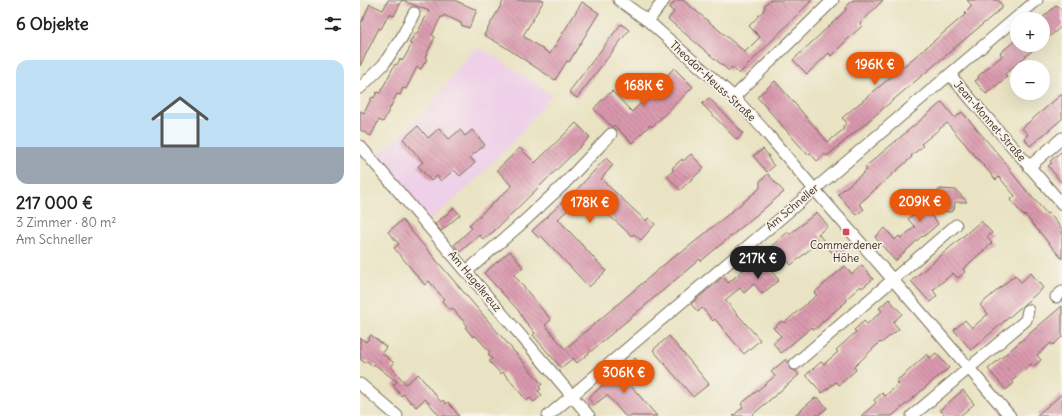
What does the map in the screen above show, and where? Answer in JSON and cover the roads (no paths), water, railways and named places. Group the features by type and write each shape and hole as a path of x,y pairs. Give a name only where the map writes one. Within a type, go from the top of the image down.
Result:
{"street":[{"name":"Theodor-Heuss-Straße","path":"619,0 648,21 734,97 814,189"},
{"path":"648,21 664,0"},
{"path":"734,97 833,0"},
{"name":"Am Schneller","path":"548,416 1037,0"},
{"path":"360,88 383,65 402,36 414,13"},
{"name":"Jean-Monnet-Straße","path":"950,75 1062,204"},
{"path":"467,271 520,225 612,134"},
{"name":"Jean-Monnet-Straße","path":"1030,167 1062,138"},
{"name":"Am Hagelkreuz","path":"360,146 589,416"},
{"path":"814,189 1010,416"},
{"path":"795,364 956,225"},
{"path":"912,416 1026,320 1028,310"},
{"path":"360,384 397,416"}],"place":[{"name":"Commerdener Höhe","path":"846,232"}]}
